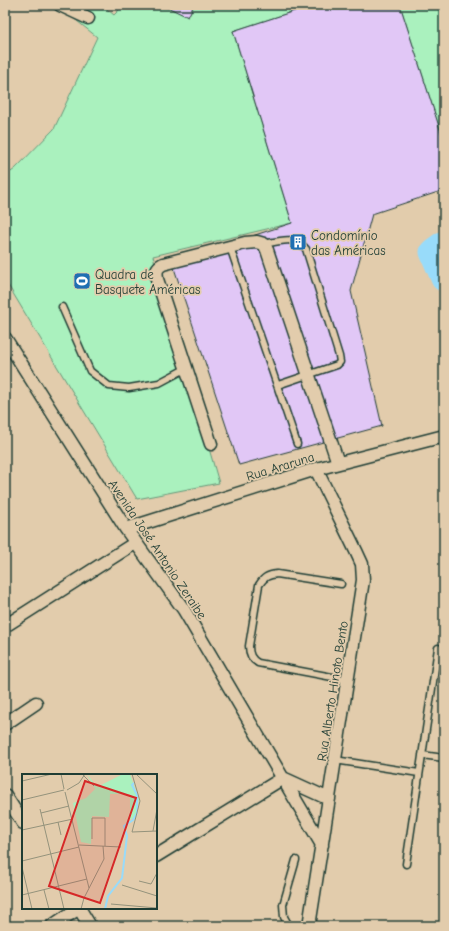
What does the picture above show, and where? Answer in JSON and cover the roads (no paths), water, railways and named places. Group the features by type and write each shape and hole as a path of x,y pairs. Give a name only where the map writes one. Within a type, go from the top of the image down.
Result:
{"street":[{"path":"60,5 88,18"},
{"path":"211,444 157,279 157,268 163,264 245,243 257,242 264,244 267,250 338,464"},
{"name":"Avenida José Antonio Zeraibe","path":"5,338 135,543 184,610 322,845"},
{"name":"Rua Araruna","path":"126,529 316,469 444,436"},
{"name":"Rua Alberto Hinoto Bento","path":"309,926 363,580 363,571 356,551 316,469"},
{"path":"5,626 135,543"},
{"path":"5,724 36,703"},
{"path":"157,855 283,778 329,799"},
{"path":"5,795 22,821"},
{"path":"52,926 78,909"},
{"path":"80,909 90,926"}],"lane":[{"path":"264,244 293,240 301,243 306,249 340,362 332,367 278,385"},
{"path":"230,247 298,444"},
{"path":"62,306 90,371 109,386 128,388 159,383 187,368"},
{"path":"341,584 277,574 269,575 262,580 259,585 249,653 252,660 258,664 348,680"},
{"path":"406,864 438,648"},
{"path":"422,755 444,758"},
{"path":"335,760 419,773"},
{"path":"289,926 284,917 283,905 296,860"}],"waterway":[{"path":"444,244 433,252 444,278"}],"place":[{"name":"Condomínio das Américas","path":"298,242"},
{"name":"Quadra de Basquete Américas","path":"82,281"}]}
